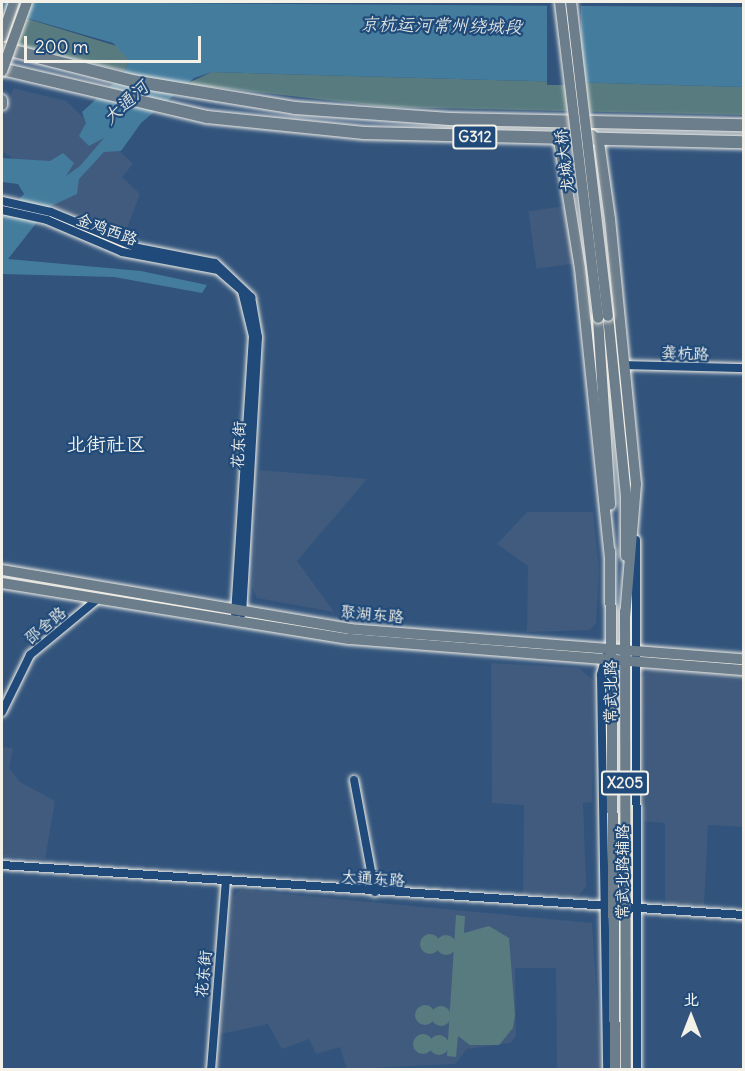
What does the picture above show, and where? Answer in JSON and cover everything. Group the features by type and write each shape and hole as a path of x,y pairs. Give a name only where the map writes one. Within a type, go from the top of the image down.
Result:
{"highway":[{"name":"G312","path":"2,48 64,65 227,100 365,115 744,125"},
{"name":"G312","path":"2,70 42,82 207,117 364,133 599,142 744,142"}],"main road":[{"path":"2,37 14,2"},
{"path":"2,70 27,2"},
{"name":"龙城大桥","path":"560,2 603,317"},
{"name":"龙城大桥","path":"571,2 603,317"},
{"path":"610,556 580,268 559,140 578,122 599,142 626,365 636,520 625,618"},
{"name":"常武北路","path":"603,317 626,496 625,618 630,651 615,1070"},
{"name":"常武北路","path":"603,317 610,454 612,648 607,660 626,1070"},
{"name":"聚湖东路","path":"2,570 238,615 349,639 744,670"},
{"name":"聚湖东路","path":"2,583 99,598 350,629 744,659"}],"street":[{"name":"金鸡西路","path":"2,201 51,212 121,243 215,263 234,279"},
{"name":"金鸡西路","path":"3,210 47,220 122,252 218,270 234,279"},
{"name":"花东街","path":"234,279 251,297 258,337 238,615"},
{"name":"龚杭路","path":"626,365 744,369"},
{"path":"626,496 636,520 630,651"},
{"name":"邵舍路","path":"2,712 30,655 99,598"},
{"path":"354,780 375,892"},
{"name":"大通东路","path":"2,865 375,892 744,915"},
{"name":"花东街","path":"211,1070 226,881"},
{"name":"常武北路辅路","path":"607,1070 620,906"},
{"name":"常武北路辅路","path":"620,906 637,1070"}],"shaded area":[{"path":"13,88 66,101 133,164 122,177 140,194 124,236 25,194 11,156 2,152 2,122"},
{"path":"566,206 574,263 536,269 528,211"},
{"path":"259,470 367,479 297,561 334,612 257,598 252,587"},
{"path":"527,512 593,512 599,570 596,623 590,630 527,632 528,566 497,544"},
{"path":"491,663 579,668 594,681 592,802 583,803 586,886 578,897 523,893 524,805 492,803"},
{"path":"651,670 743,676 743,827 708,825 704,905 665,903 665,823 644,821 640,678"},
{"path":"2,747 13,748 9,768 20,782 55,801 45,859 2,856"},
{"path":"240,890 592,923 601,1069 557,1069 556,968 515,968 516,1036 510,1043 467,1049 455,1064 347,1069 340,1047 316,1054 309,1039 282,1049 268,1024 220,1034 233,896"}],"green space":[{"path":"2,11 123,48 129,60 125,71 2,42"},
{"path":"212,72 743,87 743,115 388,107 186,84"},
{"path":"456,915 465,916 464,933 489,926 509,938 515,1015 513,1028 499,1045 470,1045 458,1036 456,1057 447,1056"},
{"path":"430,934 437,937 440,944 437,951 430,954 423,951 420,944 423,937"},
{"path":"446,935 453,938 456,945 453,952 446,955 439,952 436,945 439,938"},
{"path":"425,1005 432,1008 435,1015 432,1022 425,1025 418,1022 415,1015 418,1008"},
{"path":"441,1006 448,1009 451,1016 448,1023 441,1026 434,1023 431,1016 434,1009"},
{"path":"423,1034 430,1037 433,1044 430,1051 423,1054 416,1051 413,1044 416,1037"},
{"path":"439,1035 446,1038 449,1045 446,1052 439,1055 432,1052 429,1045 432,1038"}],"water":[{"path":"2,2 743,7 743,87 212,72 194,78 141,123 121,151 104,152 79,179 77,194 49,207 8,259 141,271 207,285 202,293 114,277 2,274 2,217 24,194 18,184 2,182 2,158 50,161 63,153 74,163 66,176 80,166 104,138 89,146 79,136 86,123 82,112 124,74 129,60 113,43 2,11"}],"pier":[{"path":"547,2 581,2 581,85 547,85"}],"district":[{"name":"北街社区","path":"106,443"}],"water label":[{"name":"京杭运河常州绕城段","path":"441,26"},
{"name":"大通河","path":"126,103"}]}
